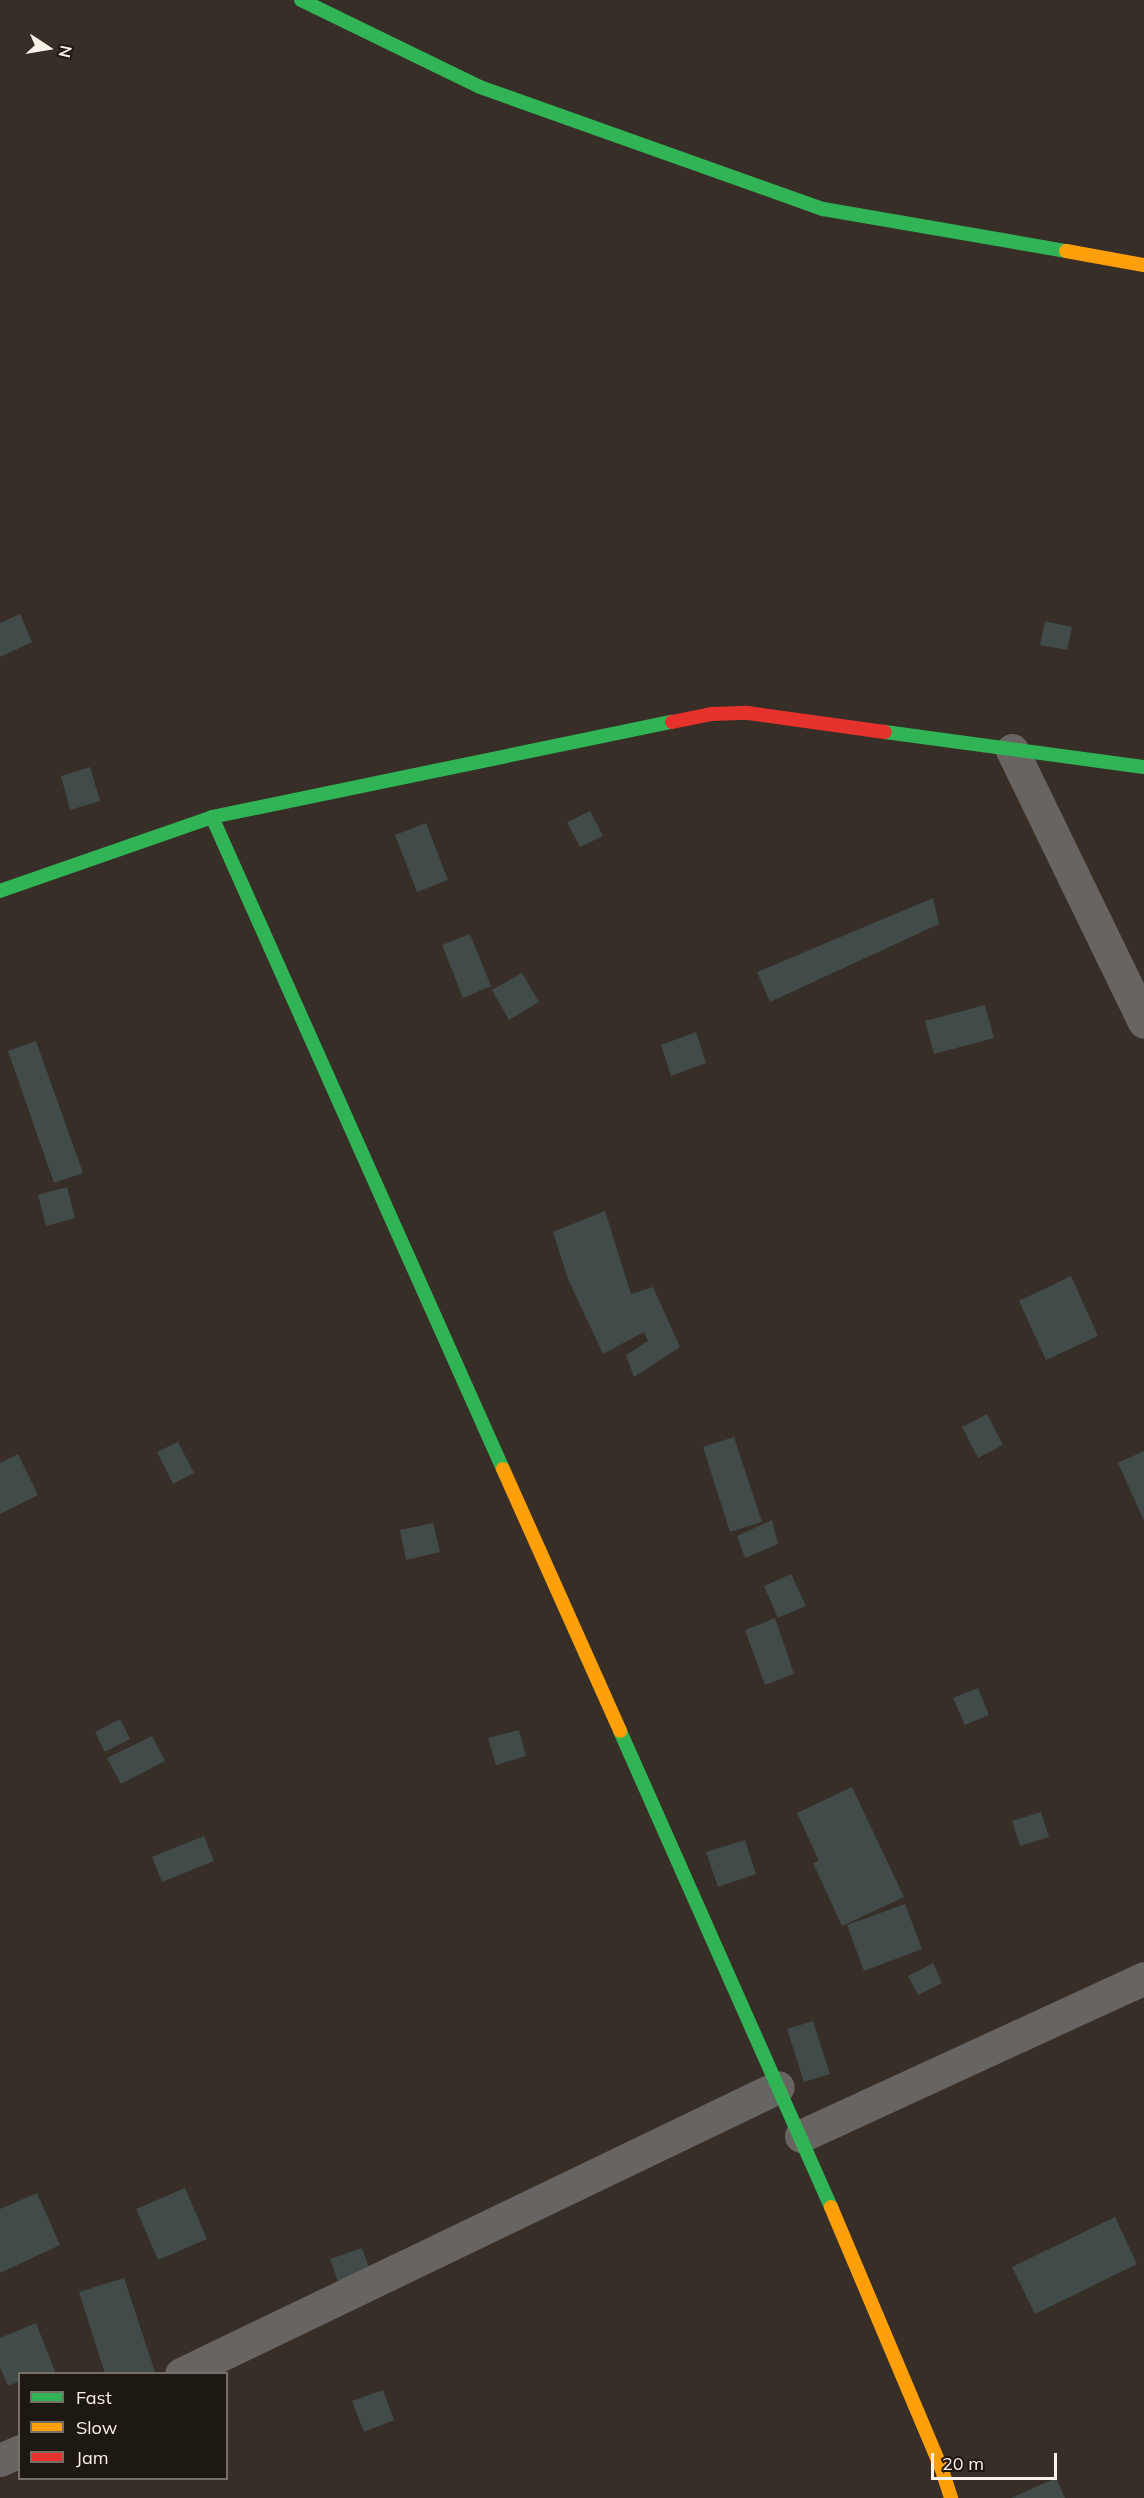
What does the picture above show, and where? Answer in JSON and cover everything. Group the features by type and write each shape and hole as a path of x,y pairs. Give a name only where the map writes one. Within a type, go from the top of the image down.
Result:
{"street":[{"path":"301,0 480,87 823,209 1144,265"},
{"path":"0,891 212,817 396,777 712,714 748,713 1144,767"},
{"path":"1012,750 1144,1022"},
{"path":"212,817 801,2136 942,2468 951,2498"},
{"path":"801,2136 1144,1978"},
{"path":"183,2372 778,2087"},
{"path":"0,2460 18,2452"}],"building":[{"path":"20,614 32,642 0,657 0,623"},
{"path":"1045,621 1072,627 1067,650 1040,645"},
{"path":"90,767 100,801 70,810 61,776"},
{"path":"590,811 603,836 580,847 567,822"},
{"path":"426,823 448,880 417,892 395,835"},
{"path":"933,898 939,924 770,1002 757,972"},
{"path":"470,934 491,986 463,998 442,945"},
{"path":"522,973 539,1002 509,1020 492,990"},
{"path":"985,1005 994,1038 934,1054 925,1021"},
{"path":"696,1032 706,1063 671,1076 661,1045"},
{"path":"36,1041 83,1173 54,1183 8,1051"},
{"path":"67,1187 75,1218 46,1226 38,1195"},
{"path":"605,1211 631,1294 653,1287 680,1347 634,1377 626,1355 648,1341 644,1332 603,1354 568,1279 553,1232"},
{"path":"1071,1276 1098,1336 1046,1360 1019,1301"},
{"path":"987,1414 1003,1445 978,1458 962,1427"},
{"path":"734,1437 762,1522 730,1532 703,1447"},
{"path":"178,1442 194,1473 173,1484 157,1452"},
{"path":"1144,1451 1144,1521 1118,1463"},
{"path":"18,1454 38,1495 0,1514 0,1463"},
{"path":"772,1520 778,1544 745,1558 737,1536"},
{"path":"433,1523 440,1552 406,1560 400,1530"},
{"path":"791,1574 806,1606 778,1618 764,1586"},
{"path":"775,1618 794,1674 765,1685 745,1630"},
{"path":"978,1688 989,1715 965,1725 953,1698"},
{"path":"120,1719 130,1739 105,1752 95,1732"},
{"path":"519,1730 526,1756 496,1765 488,1738"},
{"path":"152,1736 165,1761 121,1784 107,1758"},
{"path":"852,1787 904,1897 842,1926 813,1863 819,1861 797,1813"},
{"path":"1041,1812 1049,1837 1020,1846 1012,1821"},
{"path":"204,1836 214,1861 162,1882 152,1857"},
{"path":"745,1840 756,1874 718,1887 706,1852"},
{"path":"905,1904 922,1949 864,1971 847,1925"},
{"path":"933,1963 942,1983 918,1995 908,1976"},
{"path":"813,2021 830,2074 804,2082 787,2029"},
{"path":"185,2188 207,2239 158,2260 136,2209"},
{"path":"37,2193 60,2245 0,2273 0,2209"},
{"path":"1115,2217 1137,2264 1035,2314 1012,2267"},
{"path":"362,2248 372,2276 340,2287 330,2259"},
{"path":"124,2278 155,2372 104,2372 79,2292"},
{"path":"36,2323 55,2372 18,2372 18,2382 8,2386 0,2367 0,2338"},
{"path":"383,2390 394,2420 364,2432 352,2401"},
{"path":"1056,2478 1065,2498 1011,2498"}],"traffic: fast":[{"path":"301,0 480,87 823,209 1066,251"},
{"path":"0,891 212,817 672,722"},
{"path":"885,732 1144,767"},
{"path":"212,817 503,1469"},
{"path":"620,1731 831,2207"}],"traffic: slow":[{"path":"1066,251 1144,265"},
{"path":"503,1469 620,1731"},
{"path":"831,2207 941,2467 951,2498"}],"traffic: jam":[{"path":"672,722 712,714 748,713 885,732"}]}
